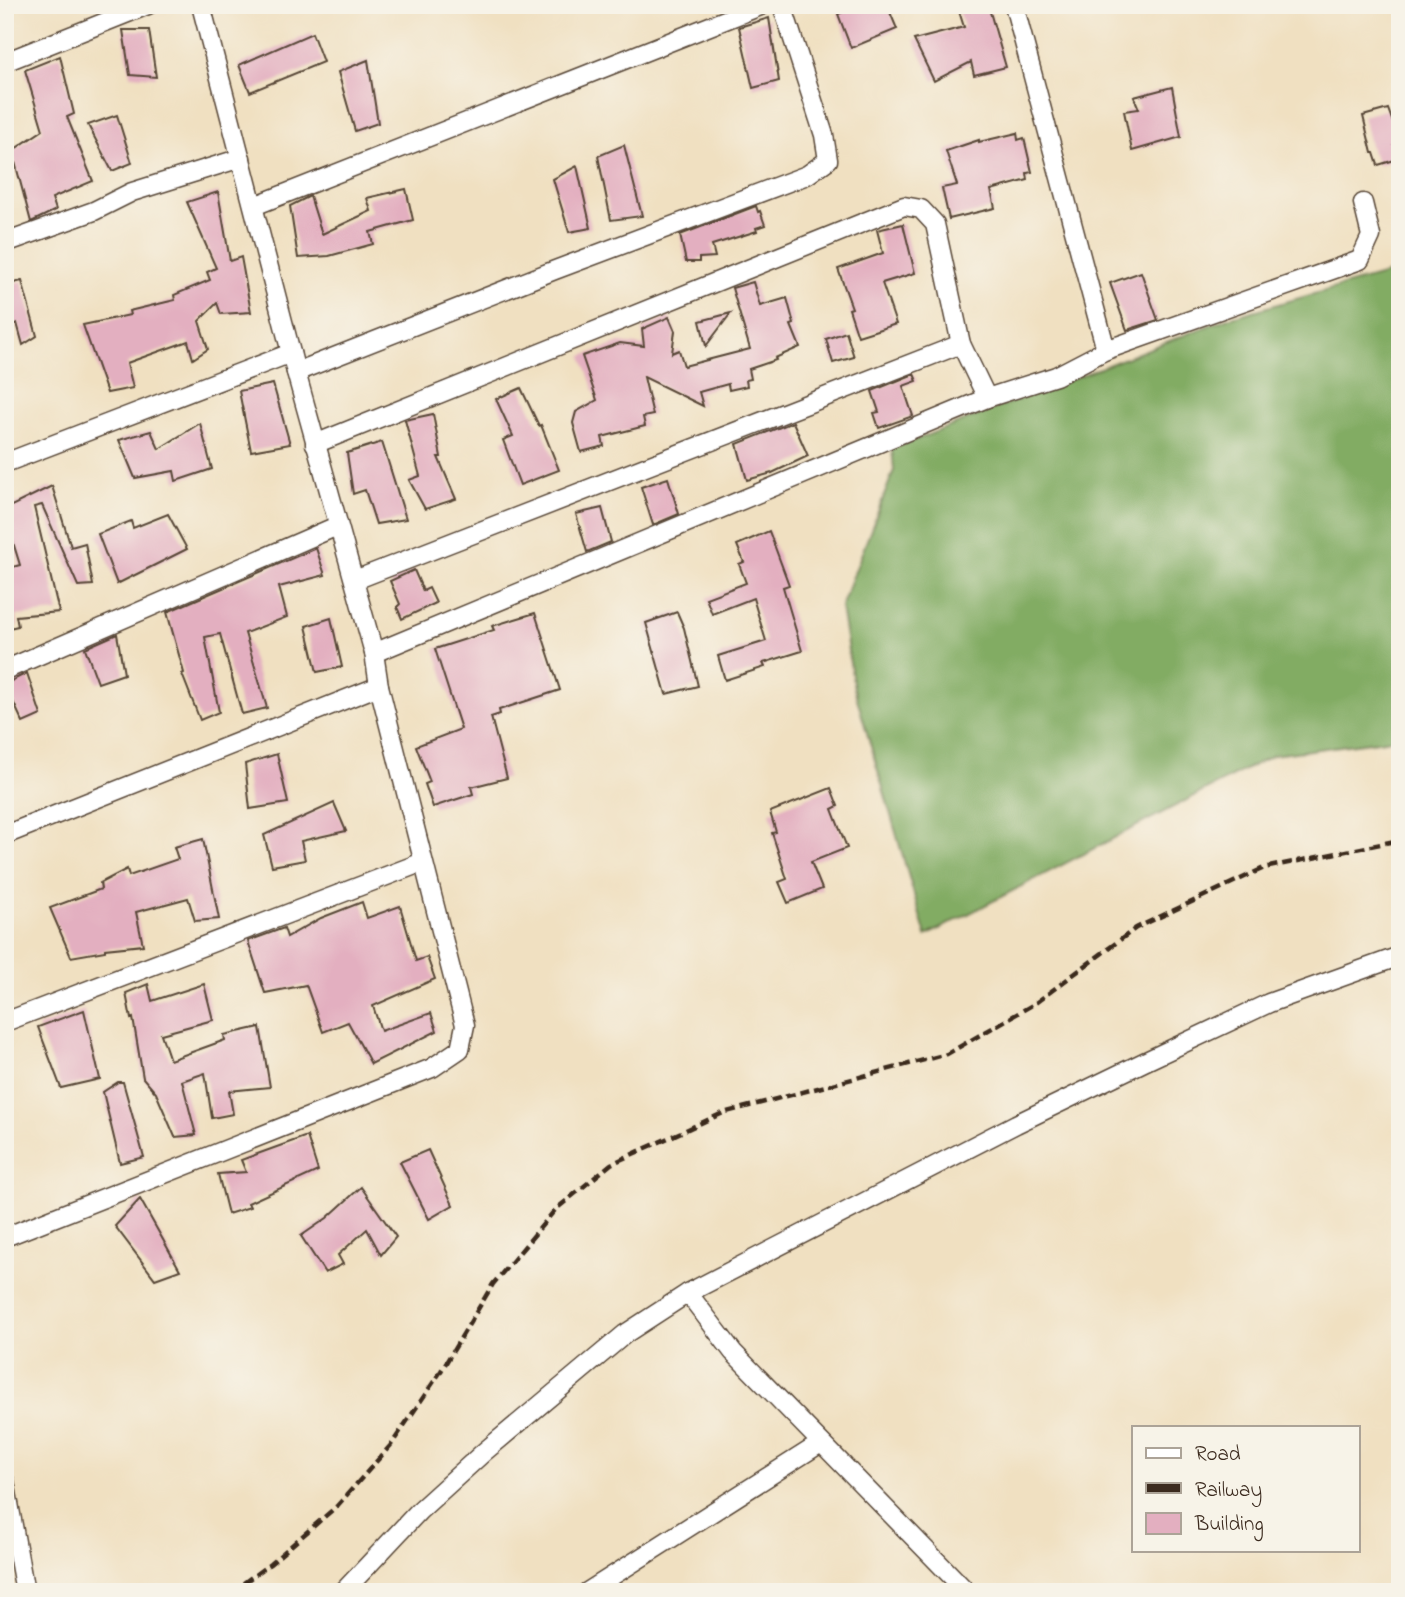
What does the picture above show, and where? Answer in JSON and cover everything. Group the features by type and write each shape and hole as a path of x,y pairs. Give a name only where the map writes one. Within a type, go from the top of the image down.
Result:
{"street":[{"path":"5,62 148,5"},
{"path":"5,1237 432,1068 460,1049 465,1025 379,686 374,653 315,444 201,5"},
{"path":"254,206 763,5"},
{"path":"296,372 567,265 807,175 828,160 824,135 782,5"},
{"path":"1014,5 1106,350"},
{"path":"5,243 94,211 132,192 241,158"},
{"path":"374,653 986,398 1056,376 1106,350 1360,260 1371,236 1363,203"},
{"path":"315,444 904,206 921,209 935,225 961,344 986,398"},
{"path":"355,580 961,344"},
{"path":"5,463 291,353"},
{"path":"5,670 337,526"},
{"path":"5,835 379,686"},
{"path":"5,1022 423,862"},
{"path":"343,1592 419,1511 494,1444 625,1334 688,1293 1016,1124 1269,1003 1400,956"},
{"path":"688,1293 733,1352 967,1592"},
{"path":"587,1592 821,1443"},
{"path":"5,1481 18,1586"}],"green space":[{"path":"1400,270 1400,738 1273,755 926,936 854,688 841,607 894,470 892,449 1228,318"}],"building":[{"path":"860,5 887,5 897,29 851,48 838,14"},
{"path":"957,5 988,5 1006,67 974,75 971,62 934,81 914,40 964,27"},
{"path":"769,18 779,81 753,88 739,27"},
{"path":"123,30 149,30 156,77 130,75"},
{"path":"312,33 323,62 250,92 239,65"},
{"path":"60,56 74,114 67,117 93,181 52,198 56,210 31,222 12,151 43,130 25,70"},
{"path":"368,60 378,123 355,131 338,72"},
{"path":"1172,87 1181,137 1132,151 1124,111 1139,109 1134,97"},
{"path":"1388,109 1400,142 1394,146 1398,159 1378,165 1372,153 1363,116"},
{"path":"117,115 132,163 112,171 88,125"},
{"path":"1017,133 1018,140 1024,138 1032,172 1027,173 1028,180 991,190 995,208 949,219 942,188 957,185 946,151 979,140"},
{"path":"624,145 642,216 611,220 598,156"},
{"path":"577,166 591,228 569,232 553,179"},
{"path":"406,189 413,220 370,232 373,244 329,256 298,258 290,206 310,196 322,234 371,211 367,198"},
{"path":"218,192 230,261 241,257 251,312 221,314 217,303 199,321 208,349 193,359 188,341 127,363 133,388 107,393 83,325 130,315 129,311 175,300 174,295 210,280 207,272 216,268 187,202"},
{"path":"756,206 765,225 756,228 757,231 712,245 715,257 699,258 699,262 686,262 680,235"},
{"path":"903,224 915,273 882,283 896,324 858,336 849,309 852,308 838,269 883,253 877,230"},
{"path":"1141,272 1158,320 1127,330 1110,283"},
{"path":"22,281 37,336 23,345 17,323 5,328 5,285"},
{"path":"753,282 760,306 787,298 794,324 791,325 800,347 775,358 776,360 749,369 751,379 746,380 747,386 729,390 728,384 699,392 703,406 644,377 653,415 643,417 645,426 602,437 604,446 581,452 573,423 576,412 597,400 582,356 620,343 644,346 642,329 669,317 675,331 672,353 679,350 684,366 750,349 732,288"},
{"path":"731,313 706,346 700,321"},
{"path":"846,332 854,357 833,363 826,339"},
{"path":"914,374 917,381 903,386 913,416 879,428 874,413 879,412 872,391"},
{"path":"273,384 290,444 251,451 239,391"},
{"path":"521,388 539,426 541,425 559,470 520,485 503,440 513,436 496,399"},
{"path":"433,414 441,457 438,457 456,499 425,509 409,480 420,476 405,420"},
{"path":"793,422 808,456 772,473 747,480 737,444"},
{"path":"200,423 212,469 176,481 174,471 135,478 119,440 151,431 159,449"},
{"path":"382,442 406,519 376,524 365,490 353,494 347,453"},
{"path":"668,478 679,514 653,525 641,487"},
{"path":"52,486 71,547 85,543 93,585 78,586 42,505 34,507 59,612 16,616 18,626 5,629 5,569 20,565 5,509"},
{"path":"602,508 611,542 587,552 576,514"},
{"path":"168,514 187,549 117,584 98,534 131,521 133,528"},
{"path":"769,531 789,585 783,587 802,651 763,663 765,667 725,680 718,656 766,641 753,598 712,614 706,598 746,583 739,564 744,562 737,545"},
{"path":"316,548 325,575 279,587 287,617 245,633 267,708 242,714 220,634 205,637 219,712 200,720 182,674 184,673 167,612"},
{"path":"414,570 423,591 429,588 436,603 402,619 397,607 400,604 390,581"},
{"path":"677,612 684,628 698,686 666,694 646,623"},
{"path":"535,613 560,690 499,710 500,714 491,717 507,778 471,787 473,794 433,807 425,784 430,782 416,746 461,729 435,649 494,630 492,626"},
{"path":"331,618 342,667 317,672 306,626"},
{"path":"117,634 124,674 98,683 85,648"},
{"path":"27,673 41,715 23,723 5,684"},
{"path":"277,754 288,803 250,809 245,764"},
{"path":"831,788 838,806 832,809 847,848 811,862 822,889 788,903 779,882 787,879 772,833 776,832 770,812"},
{"path":"334,803 346,831 301,841 305,860 272,866 264,835"},
{"path":"203,839 219,919 195,921 188,898 136,912 143,945 105,949 71,957 50,908 101,889 100,883 127,869 129,876 178,859 174,847"},
{"path":"362,902 367,918 400,906 416,961 427,957 435,979 373,1006 381,1031 431,1013 437,1031 371,1064 348,1022 323,1032 306,985 265,993 248,941 284,928 287,937 321,918"},
{"path":"148,984 152,1001 204,984 213,1020 161,1034 170,1060 225,1040 224,1035 260,1027 270,1087 229,1091 233,1114 212,1118 205,1073 182,1081 196,1135 175,1137 156,1093 143,1078 126,993"},
{"path":"84,1010 100,1079 61,1088 38,1027"},
{"path":"118,1082 123,1082 144,1157 120,1163 103,1092"},
{"path":"307,1136 318,1171 248,1203 250,1207 228,1214 218,1174 246,1172 241,1160"},
{"path":"428,1150 453,1205 429,1219 400,1162"},
{"path":"361,1187 396,1237 381,1255 367,1229 338,1255 343,1264 325,1273 301,1236 327,1218"},
{"path":"140,1199 180,1270 155,1279 115,1226"}],"railway":[{"path":"231,1592 270,1564 337,1506 391,1445 441,1371 493,1284 555,1210 611,1164 723,1113 947,1054 1034,1004 1136,928 1264,868 1400,840"}]}
